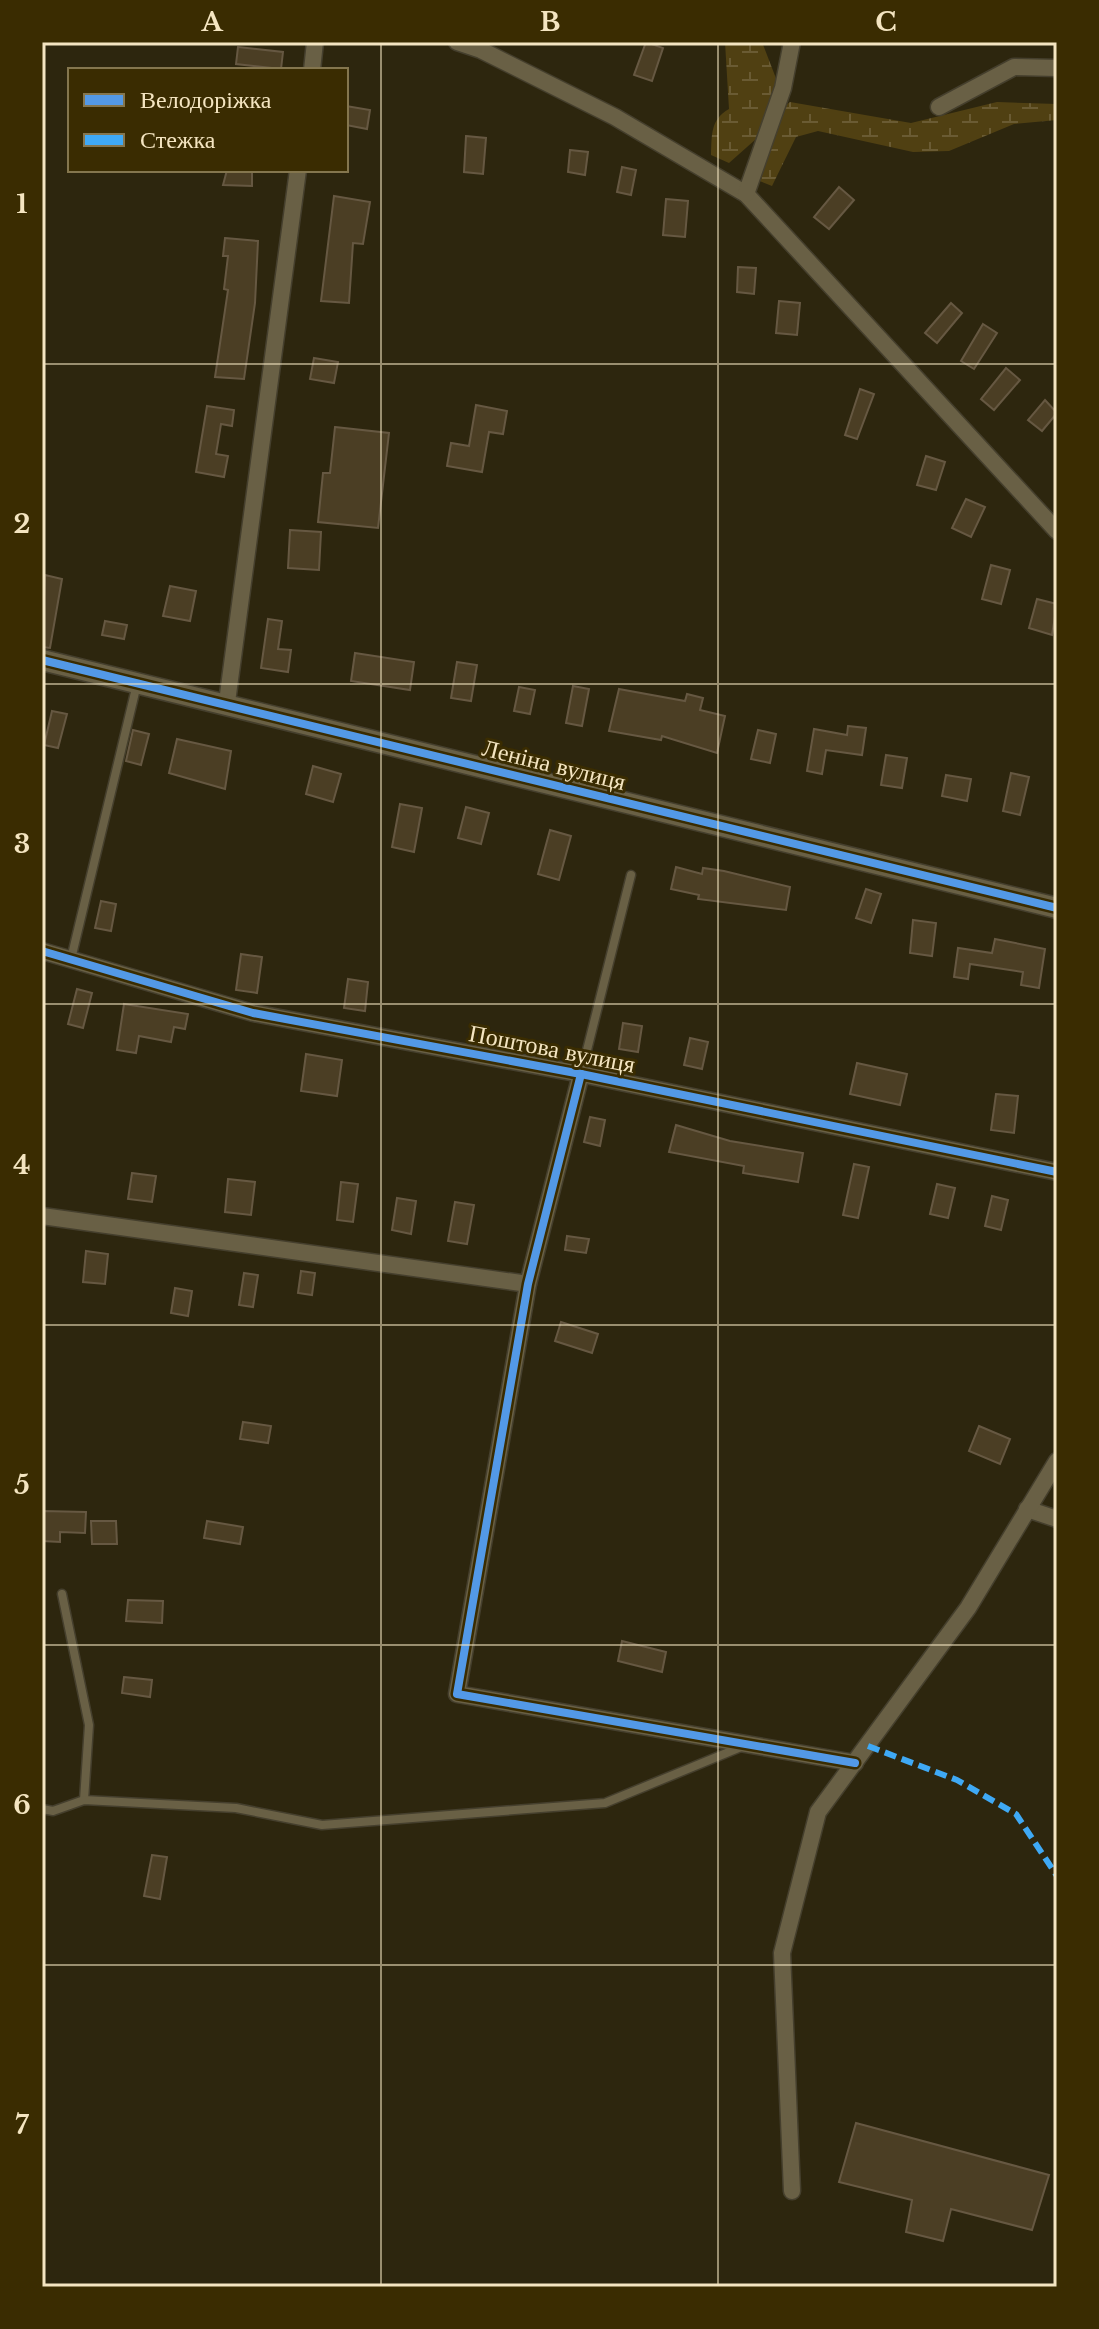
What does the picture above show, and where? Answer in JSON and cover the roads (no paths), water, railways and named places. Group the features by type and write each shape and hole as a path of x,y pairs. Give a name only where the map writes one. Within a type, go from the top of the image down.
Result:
{"street":[{"path":"312,68 315,42"},
{"path":"457,42 615,117 746,194 1057,531"},
{"path":"746,194 783,88 792,42"},
{"path":"939,107 1014,67 1057,68"},
{"path":"227,702 298,172"},
{"name":"Леніна вулиця","path":"42,660 227,702 1057,908"},
{"name":"Поштова вулиця","path":"42,951 253,1013 581,1074 1057,1172"},
{"path":"581,1074 528,1284 457,1694 855,1763"},
{"path":"42,1216 528,1284"},
{"path":"792,2191 782,1953 818,1812 968,1608 1057,1461"},
{"path":"1027,1509 1057,1519"}],"lane":[{"path":"71,960 138,682"},
{"path":"581,1074 631,875"},
{"path":"62,1594 89,1725 84,1800"},
{"path":"42,1809 53,1811 84,1800 236,1808 322,1825 605,1803 751,1743"}]}
